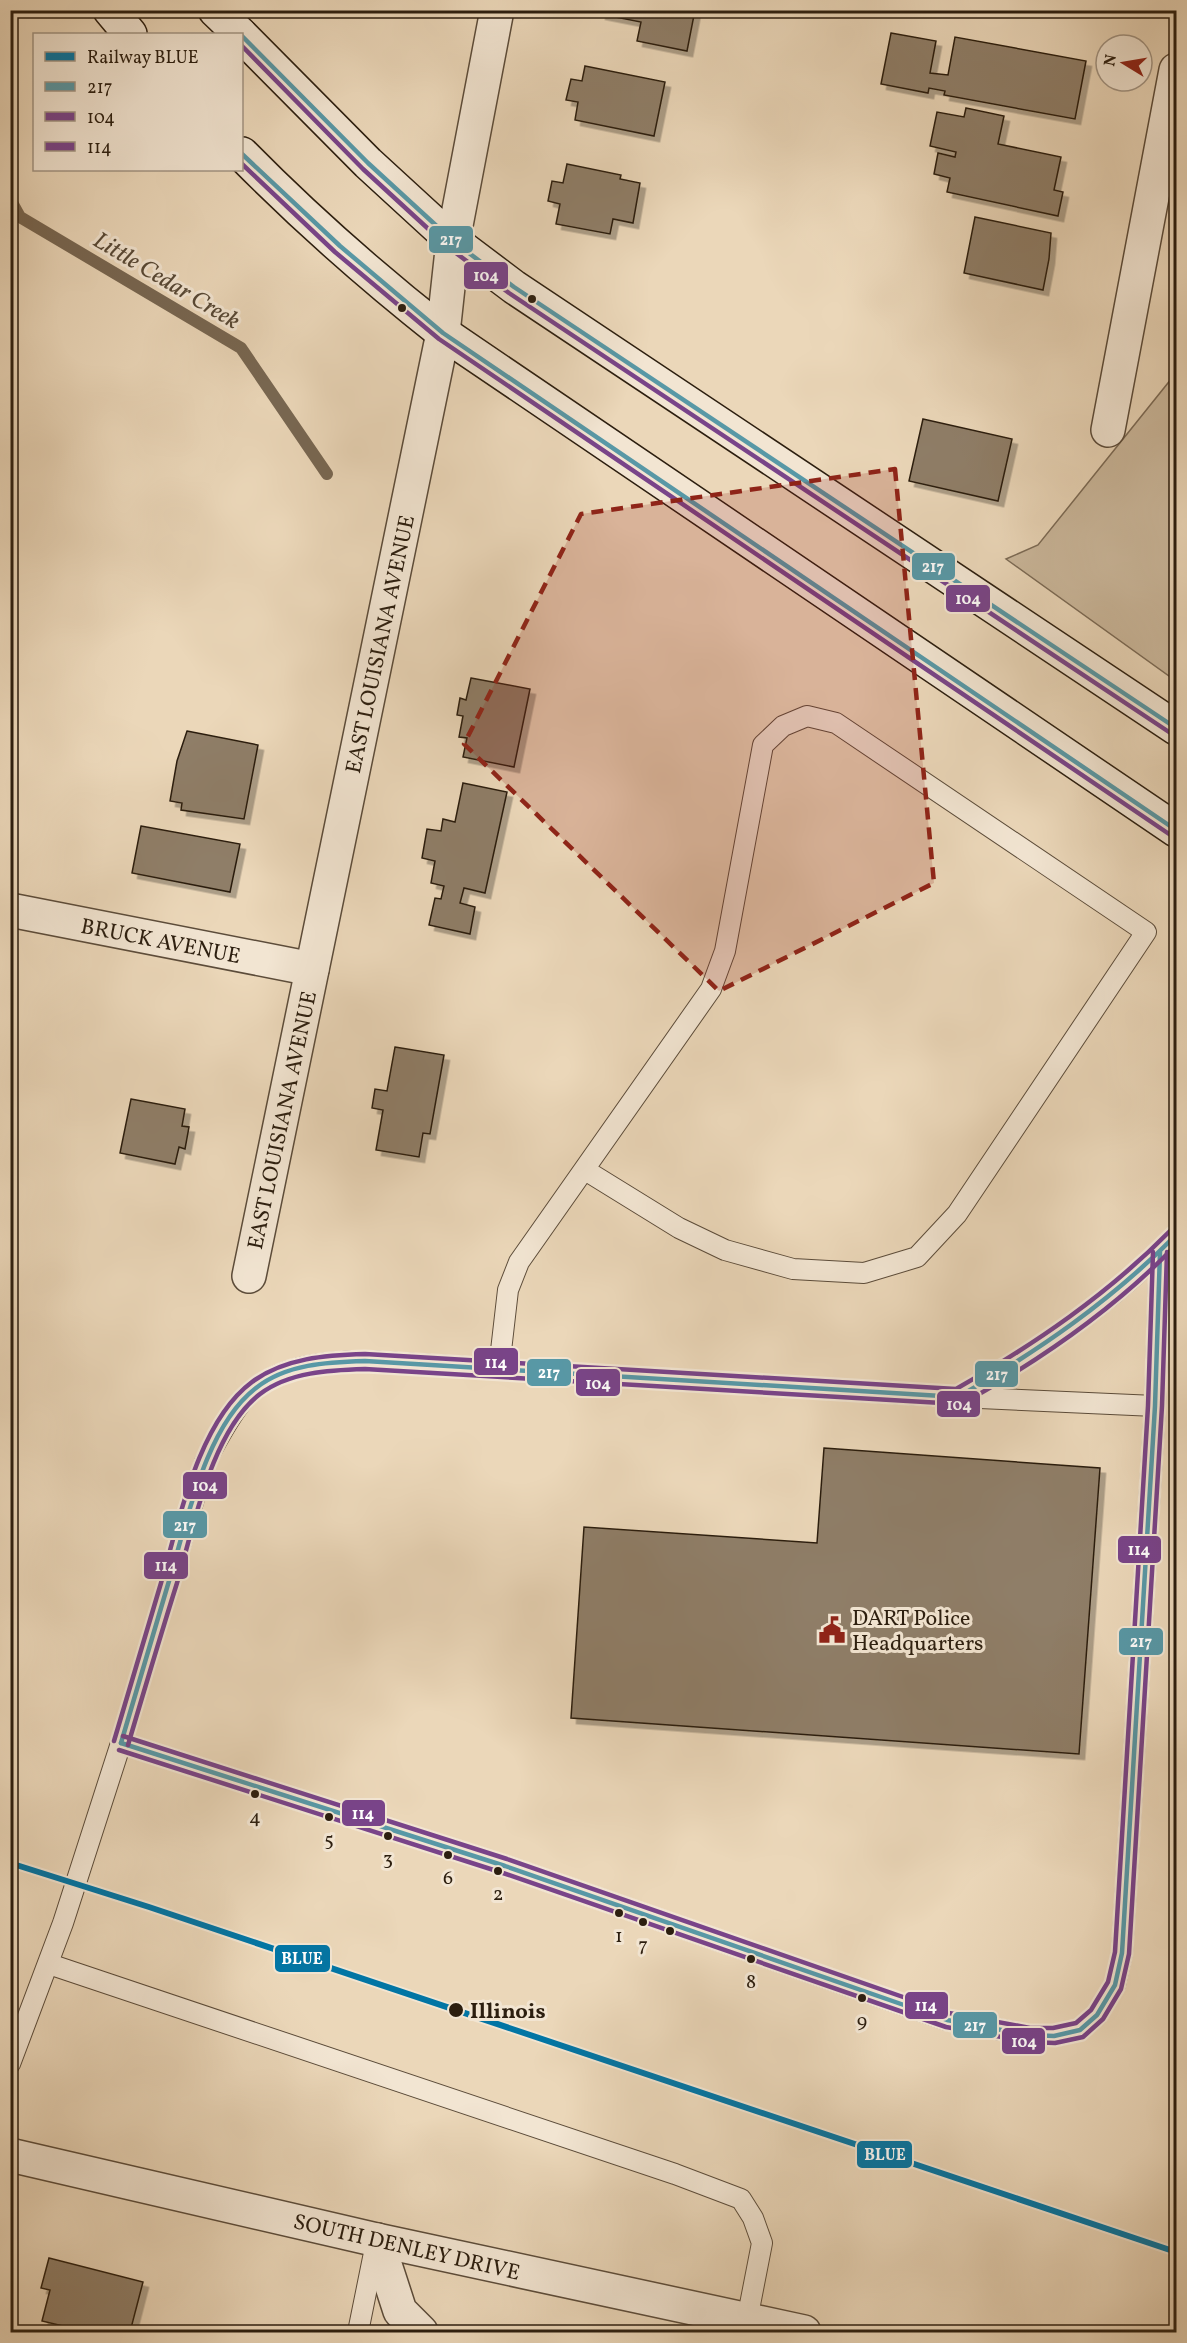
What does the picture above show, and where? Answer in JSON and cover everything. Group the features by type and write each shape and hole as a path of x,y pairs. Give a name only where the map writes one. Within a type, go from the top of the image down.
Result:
{"street":[{"path":"110,10 129,33"},
{"path":"215,10 239,33"},
{"name":"EAST LOUISIANA AVENUE","path":"249,1276 443,333 453,242 497,10"},
{"path":"243,37 368,163 453,242 523,294 1176,728"},
{"path":"1108,430 1176,70"},
{"path":"243,155 277,190 364,270 443,333 1176,830"},
{"name":"BRUCK AVENUE","path":"10,910 312,969"},
{"name":"SOUTH DENLEY DRIVE","path":"10,2155 746,2326 804,2332"},
{"path":"377,2240 400,2311 421,2332"}],"lane":[{"path":"499,1368 507,1290 519,1262 711,989 725,951 763,745 783,726 807,716 836,723 1146,932 957,1214 917,1257 864,1272 793,1269 725,1250 679,1228 585,1170"},
{"path":"958,1396 1016,1364 1075,1325 1127,1284 1176,1235"},
{"path":"121,1743 505,1866 947,2020 1029,2035 1054,2036 1080,2030 1097,2015 1115,1985 1122,1953 1155,1406 1160,1252"},
{"path":"10,2064 50,1964 121,1743 205,1462 229,1420 245,1398 262,1384 291,1370 326,1362 365,1361 1155,1406"},
{"path":"50,1964 675,2174 741,2199 753,2218 762,2243 746,2326"},
{"path":"358,2332 377,2240"}],"highlighted area":[{"path":"895,469 934,883 719,991 464,744 581,514"}],"shaded area":[{"path":"1176,373 1176,681 1006,559 1038,545"}],"building":[{"path":"601,10 695,10 687,51 637,41 641,22 600,14"},
{"path":"891,33 936,41 930,73 948,75 955,37 1086,61 1075,119 944,95 945,91 929,88 928,93 881,84"},
{"path":"585,66 665,82 654,136 575,120 578,102 566,100 571,79 582,81"},
{"path":"966,108 1004,116 998,144 1061,157 1054,190 1063,192 1058,216 947,192 950,178 934,174 938,153 955,157 956,152 930,146 937,112 964,117"},
{"path":"567,164 621,175 620,179 640,183 633,223 613,219 610,234 556,224 560,204 548,201 552,181 563,183"},
{"path":"975,217 1051,233 1043,290 964,273"},
{"path":"923,419 1012,439 998,501 909,481"},
{"path":"471,678 530,689 514,767 463,757 467,738 459,737 463,716 457,715 460,698 466,700"},
{"path":"187,731 258,745 244,819 181,810 182,803 170,801 177,761"},
{"path":"463,783 507,792 485,893 464,888 460,903 475,907 470,934 429,925 435,898 441,899 444,886 431,883 435,861 422,858 427,829 441,831 443,819 455,822"},
{"path":"141,826 240,844 230,892 132,873"},
{"path":"395,1047 444,1055 430,1134 423,1133 419,1157 376,1150 383,1110 372,1108 375,1089 387,1091"},
{"path":"131,1099 185,1109 182,1126 189,1127 185,1149 179,1147 175,1164 120,1153"},
{"name":"DART Police Headquarters","path":"824,1448 1100,1468 1079,1754 571,1718 584,1527 817,1543"},
{"path":"49,2258 143,2282 130,2332 88,2332 42,2321 50,2290 41,2288"}],"waterway":[{"name":"Little Cedar Creek","path":"10,199 20,217 241,348 327,474"}],"rail line":[{"name":"BLUE","path":"10,1863 149,1907 1176,2252"}],"transit line":[{"name":"217","path":"243,37 368,163 453,241 514,287 1176,728"},
{"name":"104","path":"243,47 363,169 448,247 509,293 1172,734"},
{"name":"217","path":"243,155 340,246 443,333 1176,830"},
{"name":"104","path":"243,165 335,252 439,339 1172,836"},
{"name":"114","path":"114,1741 183,1503 204,1447 233,1400 264,1374 306,1359 365,1354 956,1389 1069,1317 1122,1276 1171,1230"},
{"name":"217","path":"121,1743 191,1504 211,1451 223,1426 238,1405 256,1388 280,1374 308,1366 365,1361 958,1397 1017,1362 1073,1324 1126,1282 1176,1235"},
{"name":"104","path":"128,1745 206,1481 229,1432 243,1411 260,1394 271,1387 310,1374 365,1369 959,1404 1011,1375 1077,1331 1138,1282 1176,1245"},
{"name":"114","path":"123,1736 507,1859 949,2013 1030,2028 1053,2028 1076,2023 1091,2010 1108,1982 1115,1952 1148,1406 1153,1252"},
{"name":"217","path":"121,1743 505,1866 947,2020 1029,2035 1054,2036 1080,2030 1097,2015 1115,1985 1122,1953 1155,1406 1160,1252"},
{"name":"104","path":"119,1750 503,1873 946,2027 1029,2042 1055,2043 1083,2037 1103,2019 1121,1989 1129,1954 1162,1406 1167,1252"}],"place":[{"name":"DART Police Headquarters","path":"832,1630"},
{"name":"4","path":"255,1794"},
{"name":"5","path":"329,1817"},
{"name":"3","path":"388,1836"},
{"name":"6","path":"448,1855"},
{"name":"2","path":"498,1871"},
{"name":"1","path":"619,1913"},
{"name":"7","path":"643,1922"},
{"name":"8","path":"751,1959"},
{"name":"9","path":"862,1998"},
{"name":"Illinois","path":"456,2010"}]}
